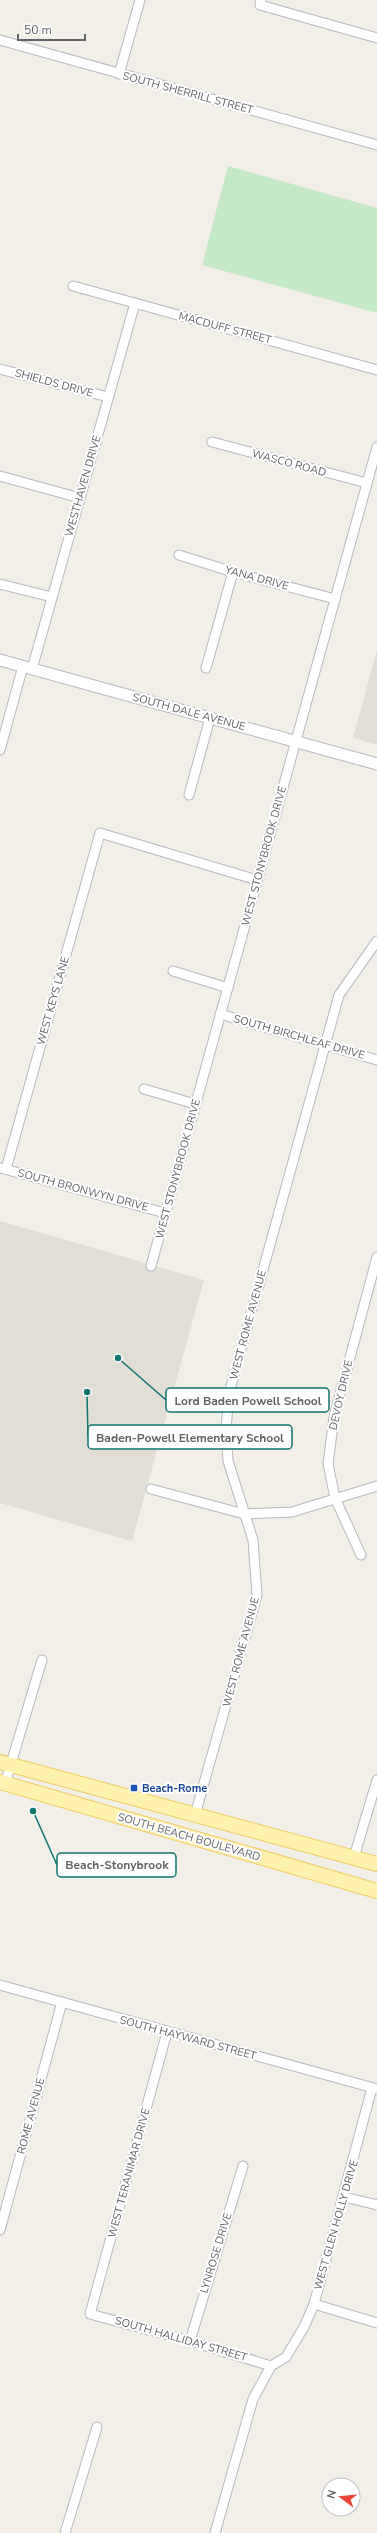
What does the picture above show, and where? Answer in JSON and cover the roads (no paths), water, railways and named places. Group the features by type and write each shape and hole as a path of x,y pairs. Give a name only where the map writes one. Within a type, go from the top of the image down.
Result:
{"main road":[{"name":"SOUTH BEACH BOULEVARD","path":"5,1763 377,1864"},
{"name":"SOUTH BEACH BOULEVARD","path":"2,1783 377,1892"}],"street":[{"path":"119,74 140,0"},
{"path":"261,2 377,38"},
{"name":"SOUTH SHERRILL STREET","path":"0,40 377,145"},
{"name":"MACDUFF STREET","path":"74,286 377,370"},
{"name":"WESTHAVEN DRIVE","path":"0,750 52,597 134,303"},
{"name":"SHIELDS DRIVE","path":"0,369 108,397"},
{"name":"WASCO ROAD","path":"212,442 367,483"},
{"name":"WEST STONYBROOK DRIVE","path":"151,1266 377,447"},
{"path":"0,476 80,498"},
{"name":"YANA DRIVE","path":"180,555 233,572 335,599"},
{"path":"206,668 233,572"},
{"path":"0,584 52,597"},
{"name":"SOUTH DALE AVENUE","path":"0,660 377,764"},
{"path":"189,796 210,718"},
{"name":"WEST KEYS LANE","path":"3,1169 100,833 257,880"},
{"name":"WEST ROME AVENUE","path":"195,1815 257,1595 253,1540 228,1461 226,1430 229,1393 339,995 377,941"},
{"path":"173,971 228,988"},
{"name":"SOUTH BIRCHLEAF DRIVE","path":"220,1014 377,1060"},
{"path":"144,1089 196,1104"},
{"name":"SOUTH BRONWYN DRIVE","path":"3,1169 166,1213"},
{"name":"DEVOY DRIVE","path":"361,1555 335,1498 328,1464 334,1417 377,1257"},
{"path":"151,1489 244,1514 292,1512 377,1486"},
{"path":"2,1783 5,1763 42,1660"},
{"path":"354,1857 377,1780"},
{"name":"SOUTH HAYWARD STREET","path":"0,1985 375,2089"},
{"name":"ROME AVENUE","path":"0,2230 62,2002"},
{"name":"WEST TERANIMAR DRIVE","path":"90,2314 167,2032"},
{"name":"WEST GLEN HOLLY DRIVE","path":"271,2366 289,2360 314,2304 375,2089"},
{"name":"LYNROSE DRIVE","path":"190,2340 243,2166"},
{"path":"344,2196 377,2205"},
{"path":"314,2304 377,2323"},
{"name":"SOUTH HALLIDAY STREET","path":"90,2314 190,2340 271,2366"},
{"path":"216,2533 253,2399 271,2366"},
{"path":"65,2533 97,2427"}],"place":[{"name":"Lord Baden Powell School","path":"118,1358"},
{"name":"Baden-Powell Elementary School","path":"87,1392"},
{"name":"Beach-Rome","path":"134,1788"},
{"name":"Beach-Stonybrook","path":"33,1811"}]}
